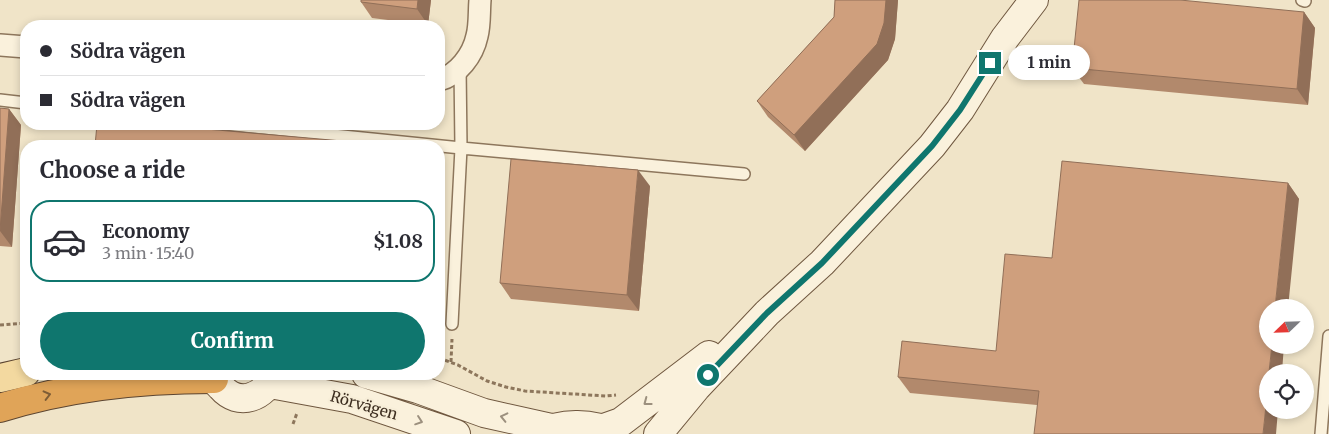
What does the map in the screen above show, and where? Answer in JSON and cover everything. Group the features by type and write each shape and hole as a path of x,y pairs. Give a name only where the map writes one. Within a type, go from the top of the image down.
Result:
{"highway":[{"path":"0,408 52,394 98,386 160,380"}],"main road":[{"path":"1005,38 1016,0"},
{"path":"658,434 696,388 767,313 822,263 932,146 960,110 1005,38 1034,0"},
{"path":"387,380 418,389 484,413 549,432 583,426 609,431 767,313"},
{"path":"0,378 20,373"},
{"path":"216,380 226,393 240,398 250,398 258,395 271,380"},
{"name":"Rörvägen","path":"276,380 352,399 456,434"}],"street":[{"path":"445,78 460,67 470,54 477,36 480,0"},
{"path":"0,45 20,47"}],"lane":[{"path":"452,324 461,148 460,67"},
{"path":"0,100 20,102"},
{"path":"285,130 383,140"},
{"path":"445,146 744,174"},
{"path":"1320,434 1329,336"}],"path":[{"path":"0,325 20,323"},
{"path":"451,362 452,324"},
{"path":"445,360 487,381 525,391 606,396"}],"building":[{"path":"361,0 418,0 417,9 361,2"},
{"path":"835,0 886,0 884,23 877,44 794,135 757,101 834,17"},
{"path":"1079,0 1180,0 1304,12 1297,89 1072,68"},
{"path":"0,108 9,109 0,231"},
{"path":"96,130 217,130 331,140 96,140"},
{"path":"511,159 638,170 627,295 500,283"},
{"path":"1062,161 1288,183 1276,299 1259,299 1259,354 1271,354 1270,364 1259,364 1259,419 1265,419 1263,434 1034,434 1039,391 898,377 902,341 996,351 1005,254 1052,258"}],"route":[{"path":"708,375 767,313 822,263 932,146 960,110 990,63"}]}
